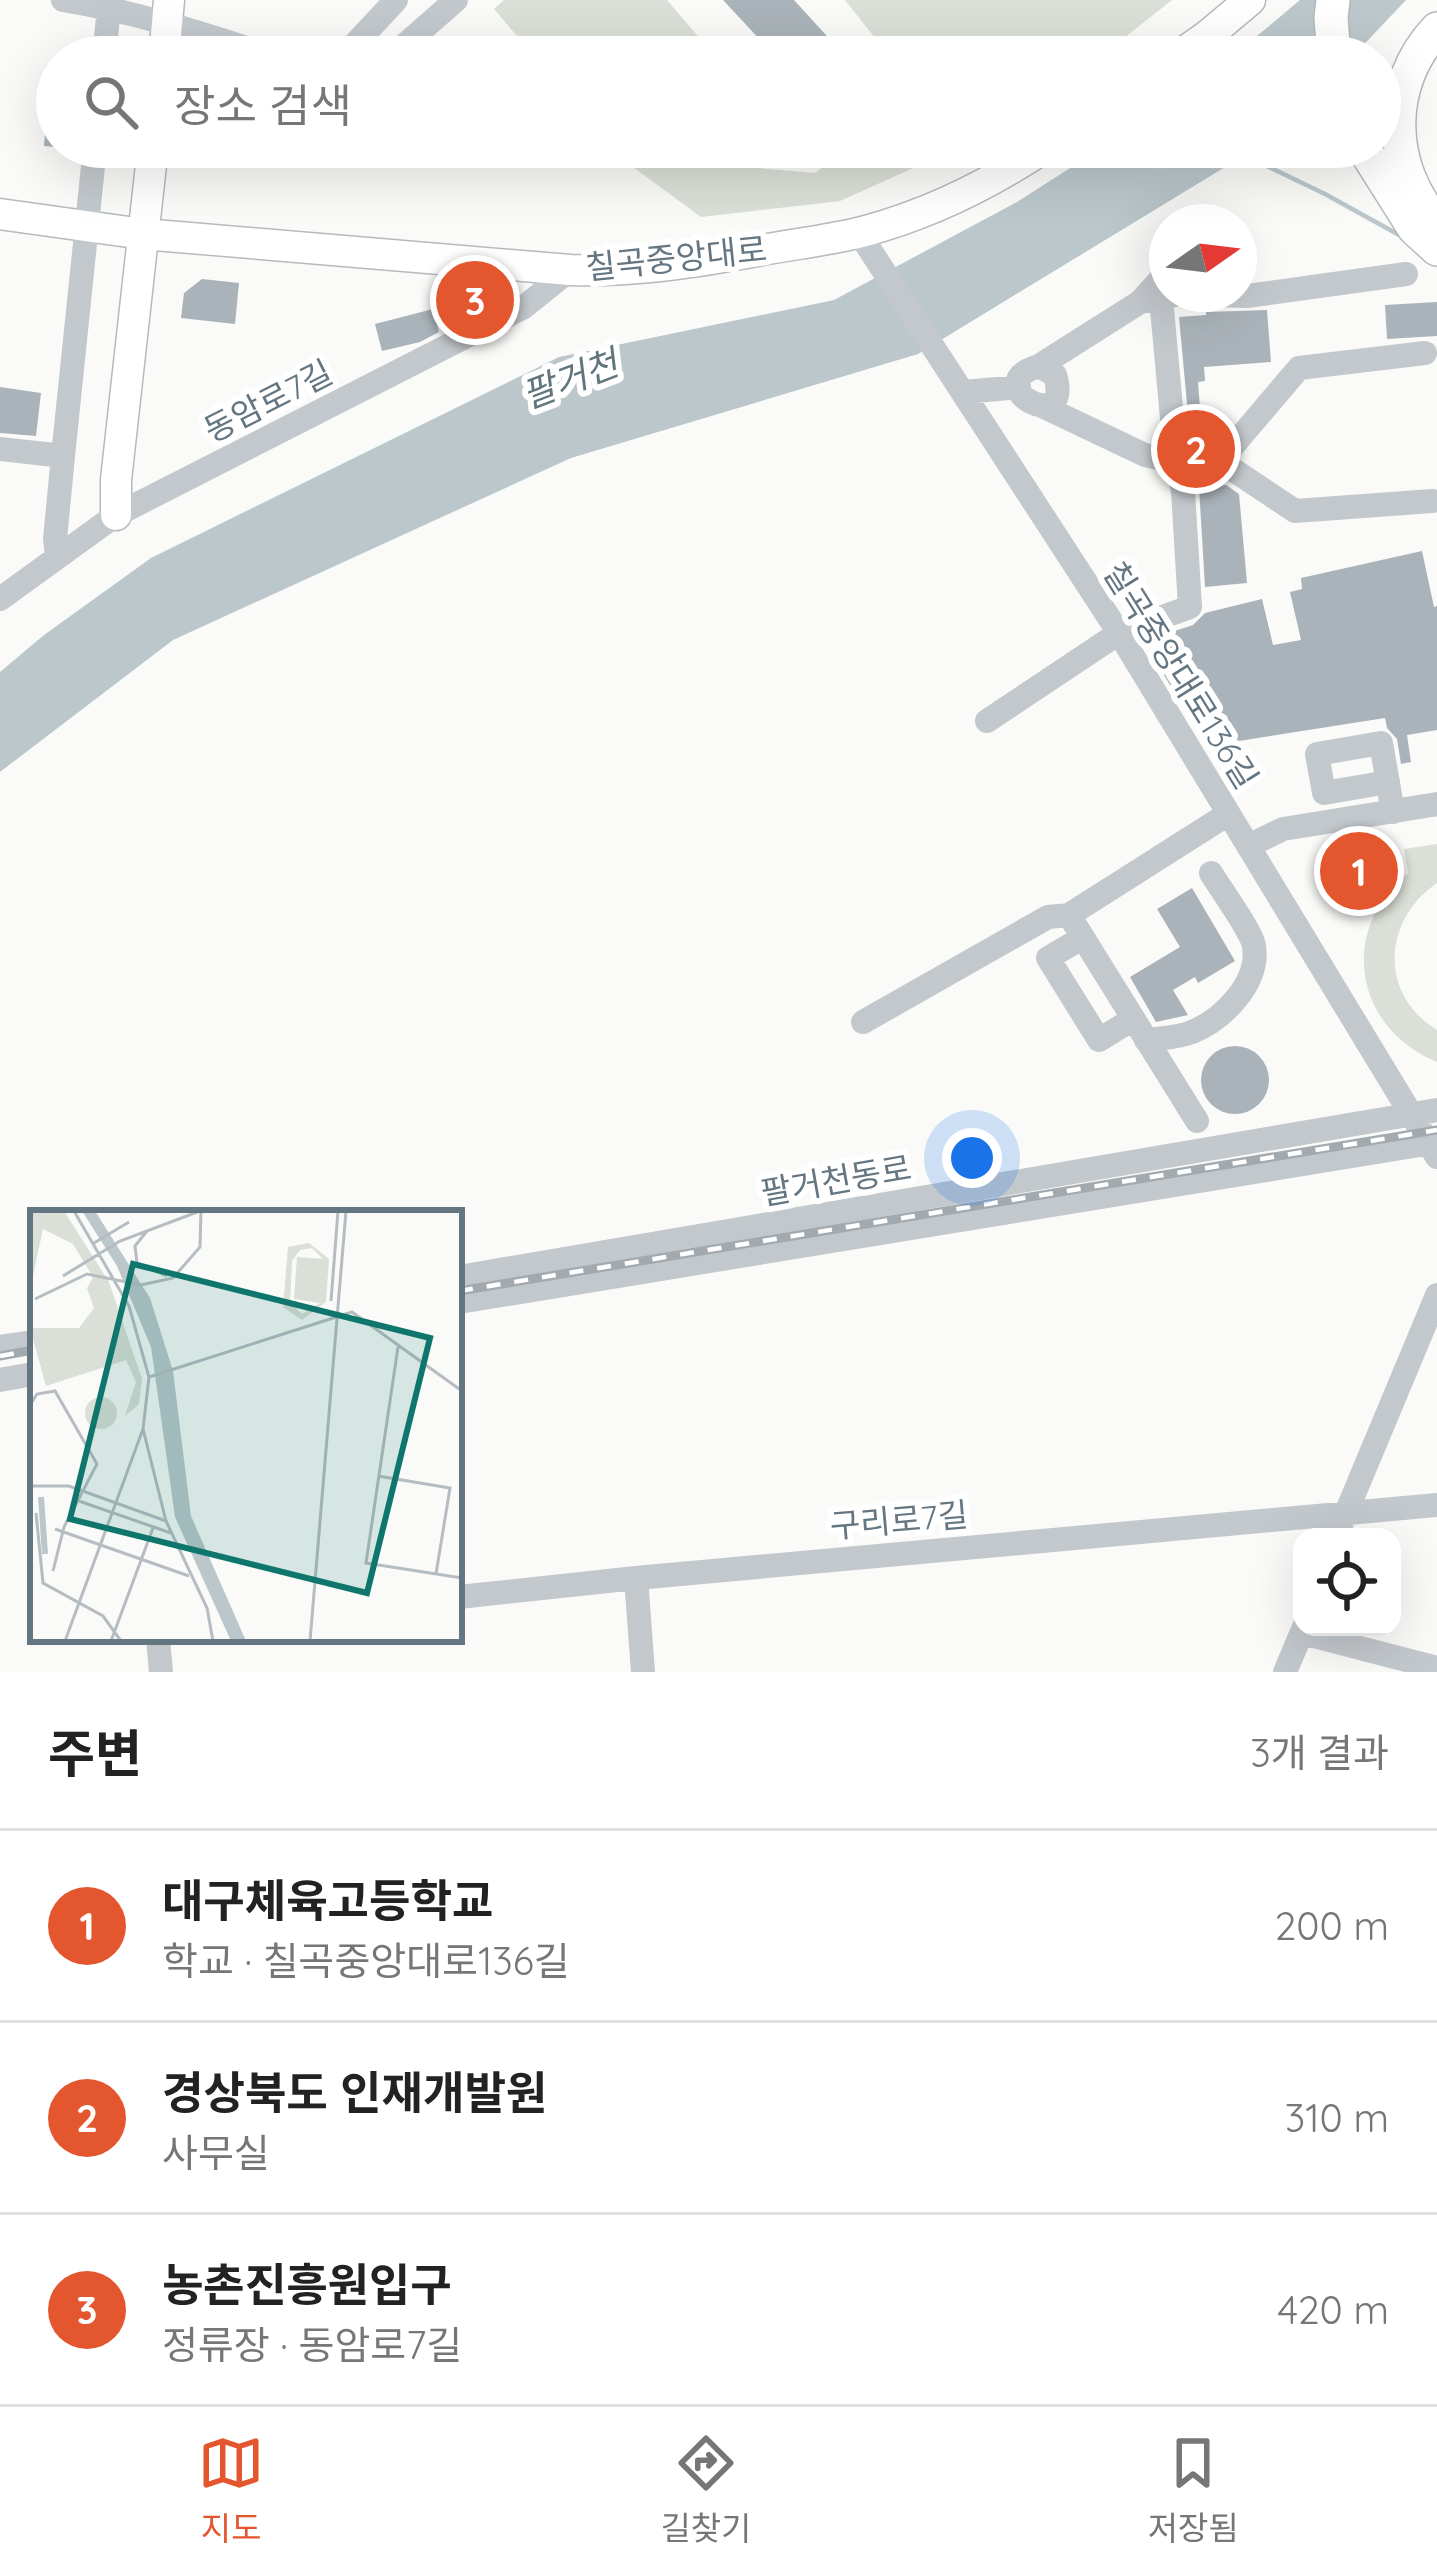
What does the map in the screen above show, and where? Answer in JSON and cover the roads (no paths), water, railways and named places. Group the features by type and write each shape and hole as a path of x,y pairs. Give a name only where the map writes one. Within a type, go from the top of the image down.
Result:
{"highway":[{"path":"1332,36 1333,0"},
{"path":"1401,99 1420,50 1437,29"},
{"path":"1401,145 1406,171 1437,223"},
{"path":"1376,168 1414,228 1437,249"}],"main road":[{"path":"1204,36 1250,0"},
{"path":"116,515 151,168"},
{"name":"칠곡중앙대로","path":"0,214 143,234 623,272 866,243 1012,168"}],"street":[{"path":"63,0 168,11 226,36"},
{"path":"363,36 396,0"},
{"path":"416,36 456,0"},
{"path":"107,36 110,7"},
{"path":"57,556 93,168"},
{"name":"칠곡중앙대로136길","path":"866,243 1119,633 1409,1115 1434,1148"},
{"name":"동암로7길","path":"0,599 116,515 524,307 570,270"},
{"path":"1257,295 1406,274"},
{"path":"1149,301 1022,375 1019,387 1024,399 1145,455 1176,462 1220,461 1295,511 1432,501"},
{"path":"986,721 1119,633 1190,608 1183,491 1152,312"},
{"path":"1220,461 1299,368 1425,353"},
{"path":"1039,366 1055,375 1058,387 1053,399 1042,406"},
{"path":"958,382 1019,387"},
{"path":"0,449 63,456"},
{"path":"1388,782 1394,812"},
{"path":"1248,846 1282,830 1437,804"},
{"path":"1211,874 1254,944 1251,973 1240,993 1210,1022 1188,1034 1139,1029 1100,1040 1048,958 1075,926 1228,814"},
{"path":"863,1022 1048,917 1075,926 1197,1121"},
{"name":"팔거천동로","path":"462,1276 1437,1110"},
{"name":"팔거천동로","path":"462,1302 1434,1148"},
{"path":"1340,1528 1437,1295"},
{"path":"0,1347 30,1342"},
{"path":"0,1380 30,1375"},
{"name":"구리로7길","path":"462,1597 1437,1505"},
{"path":"636,1578 643,1672"},
{"path":"1285,1672 1300,1636"},
{"path":"1324,1636 1437,1668"},
{"path":"158,1642 161,1672"}],"water":[{"path":"1300,0 1406,0 1372,36 1257,36"},
{"name":"팔거천","path":"1070,168 1224,168 1164,204 1149,204 1149,213 918,354 571,458 173,640 0,772 0,672 151,558 559,357 834,300 1017,202"}],"waterway":[{"path":"1271,168 1401,236"}],"railway":[{"path":"462,1291 1437,1130"},
{"path":"0,1356 30,1351"}],"place":[{"name":"농촌진흥원입구","path":"475,300"},
{"name":"경상북도 인재개발원","path":"1196,449"},
{"name":"대구체육고등학교","path":"1359,871"}]}
